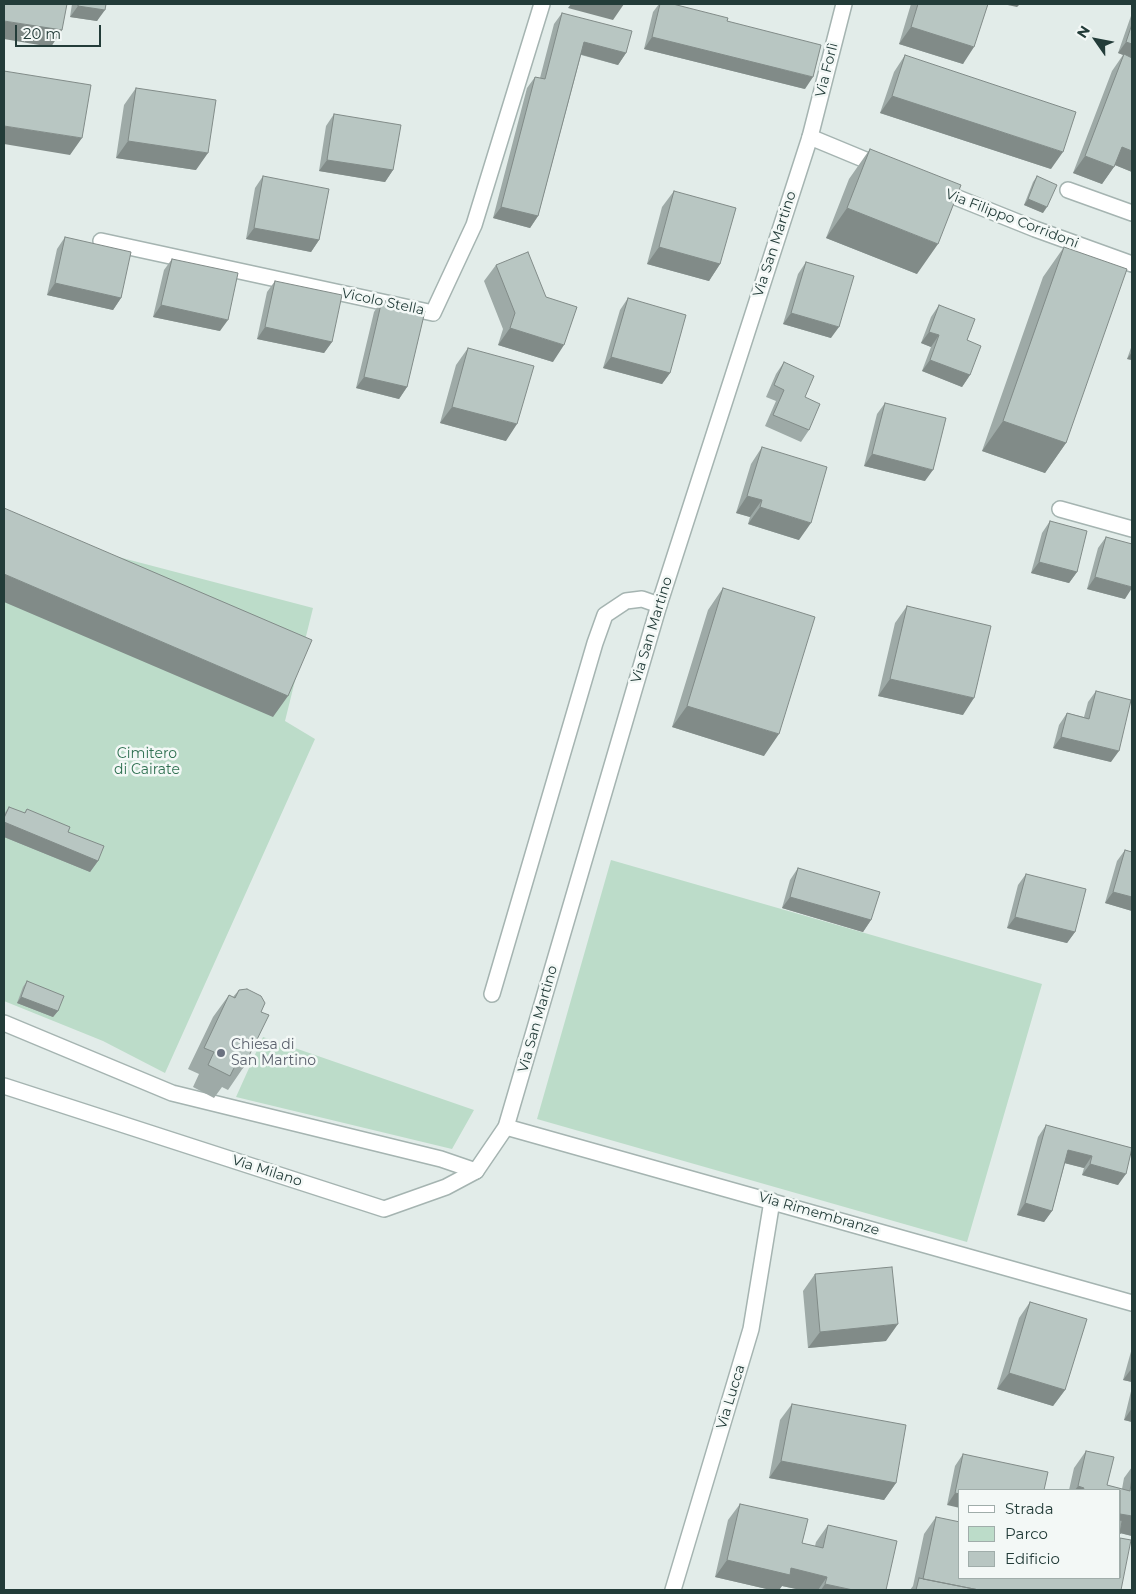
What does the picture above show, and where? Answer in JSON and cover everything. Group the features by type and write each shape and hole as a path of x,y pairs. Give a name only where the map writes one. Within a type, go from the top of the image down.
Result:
{"street":[{"name":"Vicolo Stella","path":"101,240 433,313 474,225 542,4"},
{"name":"Via Forlì","path":"810,137 844,4"},
{"path":"810,137 891,170"},
{"name":"Via San Martino","path":"506,1127 659,606 810,137"},
{"name":"Via Filippo Corridoni","path":"927,185 1034,229 1132,264"},
{"path":"1068,190 1132,213"},
{"path":"1060,509 1132,529"},
{"path":"492,994 595,643 605,615 626,601 642,599 659,606"},
{"path":"4,1023 172,1093 441,1159 476,1171"},
{"name":"Via Milano","path":"4,1086 384,1209 446,1187 476,1171 506,1127"},
{"name":"Via Rimembranze","path":"506,1127 1132,1302"},
{"name":"Via Lucca","path":"673,1590 751,1329 772,1201"}],"green space":[{"name":"Cimitero di Cairate","path":"4,527 313,608 285,721 315,739 165,1073 103,1041 4,1001"},
{"path":"611,860 1042,984 967,1242 537,1119"},
{"path":"263,1037 474,1110 452,1149 236,1097"}],"building":[{"path":"4,4 67,4 62,30 4,21"},
{"path":"78,4 106,4 105,10 78,6"},
{"path":"660,4 673,4 728,18 727,21 821,45 813,77 652,37"},
{"path":"918,4 988,4 974,47 911,27"},
{"path":"562,13 632,31 626,53 584,42 538,216 501,207 535,77 545,79"},
{"path":"1132,24 1132,44 1126,42"},
{"path":"1124,54 1132,58 1132,151 1122,147 1114,167 1085,156"},
{"path":"905,55 1076,112 1063,152 892,96"},
{"path":"4,71 91,85 82,138 4,126"},
{"path":"136,88 216,100 208,153 128,141"},
{"path":"334,114 401,125 393,170 327,160"},
{"path":"870,149 961,185 938,244 847,208"},
{"path":"263,176 329,189 319,240 254,228"},
{"path":"1037,176 1057,185 1047,207 1028,199"},
{"path":"674,191 736,208 720,264 659,247"},
{"path":"65,237 131,252 121,298 55,283"},
{"path":"1064,247 1127,269 1066,443 1003,421"},
{"path":"528,252 546,297 577,307 564,345 510,328 515,313 496,265"},
{"path":"172,259 238,273 228,320 161,305"},
{"path":"806,262 854,276 839,327 791,313"},
{"path":"275,281 342,295 332,342 265,327"},
{"path":"628,298 686,315 670,373 611,357"},
{"path":"382,300 425,311 407,387 364,377"},
{"path":"939,305 975,319 967,340 981,346 970,375 930,360 939,335 929,332"},
{"path":"468,348 534,366 517,424 452,407"},
{"path":"784,362 814,376 805,397 820,404 809,430 773,415 784,390 774,385"},
{"path":"885,403 946,418 933,470 872,454"},
{"path":"762,447 827,467 811,523 760,507 762,500 747,496"},
{"path":"4,508 312,640 288,696 4,574"},
{"path":"1050,521 1087,531 1077,572 1039,562"},
{"path":"1106,537 1132,544 1132,587 1095,577"},
{"path":"723,588 815,617 779,734 687,706"},
{"path":"907,606 991,626 974,698 890,679"},
{"path":"1096,691 1131,700 1119,751 1061,737 1067,713 1089,719"},
{"path":"9,807 25,813 27,809 70,827 68,832 104,846 98,861 4,822"},
{"path":"1125,850 1132,852 1132,897 1113,892"},
{"path":"798,868 880,892 871,920 790,897"},
{"path":"1026,874 1086,889 1075,932 1015,917"},
{"path":"27,981 64,996 58,1011 21,997"},
{"path":"247,989 261,996 265,1003 261,1012 269,1015 243,1068 236,1064 230,1076 208,1065 214,1052 204,1048 229,995 235,998 239,990"},
{"path":"1046,1125 1132,1148 1126,1174 1090,1164 1092,1156 1068,1150 1052,1211 1025,1203"},
{"path":"892,1267 898,1324 820,1332 815,1274"},
{"path":"1030,1302 1087,1319 1065,1390 1009,1373"},
{"path":"792,1404 906,1425 896,1483 781,1461"},
{"path":"1086,1451 1114,1457 1107,1485 1130,1491 1132,1478 1132,1516 1121,1514 1121,1489 1084,1489 1078,1486"},
{"path":"963,1454 1048,1472 1044,1489 958,1489 958,1494 955,1493"},
{"path":"740,1504 808,1519 802,1543 823,1548 828,1525 897,1541 886,1590 853,1590 825,1584 827,1577 791,1568 790,1575 727,1560"},
{"path":"936,1517 958,1522 958,1579 1121,1579 1121,1538 1131,1540 1121,1590 979,1590 923,1579"},
{"path":"919,1578 979,1590 916,1590"}],"place":[{"name":"Chiesa di San Martino","path":"221,1053"}]}
